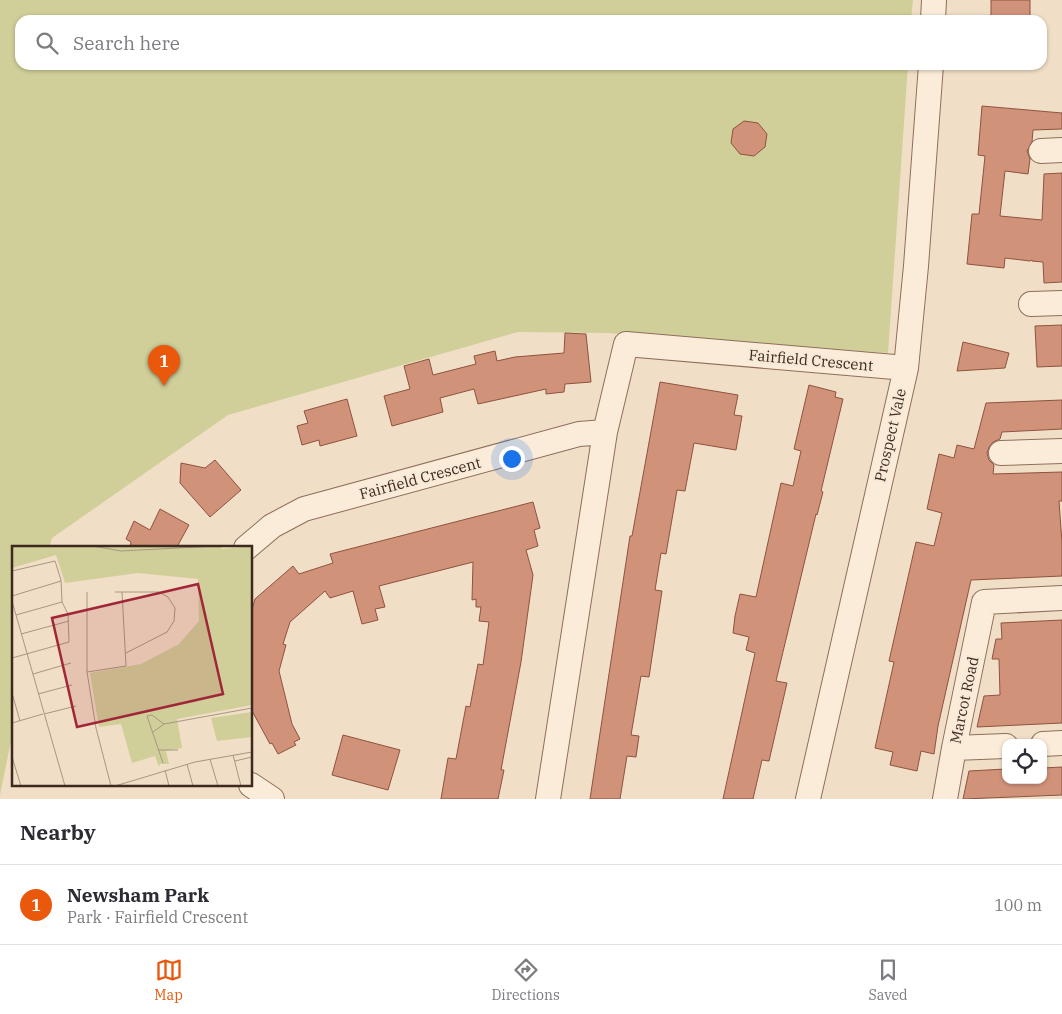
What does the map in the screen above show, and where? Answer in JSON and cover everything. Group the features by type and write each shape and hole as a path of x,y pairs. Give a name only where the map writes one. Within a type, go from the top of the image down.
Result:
{"street":[{"path":"933,15 934,0"},
{"name":"Prospect Vale","path":"808,799 906,368 931,70"},
{"path":"1031,304 1062,302"},
{"name":"Fairfield Crescent","path":"548,799 605,432 626,344 906,368"},
{"name":"Fairfield Crescent","path":"248,546 272,526 304,509 579,434 605,432"},
{"path":"1001,453 1062,450"},
{"name":"Marcot Road","path":"945,799 984,602 1062,598"},
{"path":"1047,744 1062,743"},
{"path":"954,748 1002,746"},
{"path":"252,786 272,799"}],"shaded area":[{"path":"0,0 913,0 912,15 15,15 15,70 908,70 888,353 608,333 518,332 228,415 52,538 50,546 12,546 12,736 0,795"}],"building":[{"path":"991,0 1030,0 1030,15 991,15"},
{"path":"982,106 1062,113 1062,129 1033,130 1032,142 1027,151 1030,159 1028,174 1005,171 1000,216 1042,220 1044,174 1062,173 1062,282 1044,283 1043,262 1005,258 1004,268 967,264 972,214 979,214 985,156 978,155"},
{"path":"744,121 758,123 767,134 765,147 754,156 740,154 731,143 733,129"},
{"path":"1062,325 1062,366 1037,367 1035,326"},
{"path":"565,333 586,334 591,382 565,384 564,392 546,394 546,389 478,404 474,389 440,398 443,412 392,426 384,396 410,389 404,366 429,359 433,375 476,364 474,356 495,351 497,361 515,357 564,353"},
{"path":"963,342 1009,353 1005,368 957,371"},
{"path":"660,382 738,395 734,415 742,416 736,450 694,443 685,491 677,490 666,554 661,553 655,590 662,591 649,677 641,676 631,735 639,736 636,757 627,756 620,799 590,799 630,536 632,536"},
{"path":"809,385 836,392 835,397 843,399 821,491 823,492 776,681 787,683 769,761 762,760 753,799 723,799 755,653 746,650 749,637 733,633 735,616 740,594 756,597 781,483 793,486 801,451 794,449"},
{"path":"347,399 357,436 320,446 319,440 302,445 297,426 308,423 304,411"},
{"path":"1062,400 1062,429 1002,432 1000,439 993,442 987,453 989,460 994,465 993,474 1062,472 1062,501 1059,501 1062,576 971,580 938,726 934,754 921,751 917,771 890,765 893,752 875,748 894,662 889,661 916,542 934,546 942,513 927,509 939,454 954,458 957,445 974,449 986,403"},
{"path":"215,460 241,490 210,517 180,483 181,463 205,468"},
{"path":"533,502 540,528 534,530 538,546 526,550 533,575 521,662 501,770 504,770 498,799 441,799 448,758 456,759 466,706 470,707 478,664 483,665 489,622 479,621 481,607 476,607 476,599 472,600 473,562 379,586 385,607 375,609 378,620 362,624 353,591 330,598 325,591 290,622 283,644 286,645 279,671 292,724 300,739 294,742 296,745 278,754 272,743 270,744 252,711 252,610 255,599 293,566 299,574 333,563 330,554"},
{"path":"160,509 189,525 178,545 180,546 130,546 131,542 126,539 134,521 150,530"},
{"path":"1062,620 1062,723 977,727 984,696 1000,695 999,659 992,659 996,639 1002,639 1001,623"},
{"path":"343,735 400,750 388,790 332,775"},
{"path":"1062,767 1062,795 963,799 969,771 1002,769 1002,784 1047,784 1047,768"}],"place":[{"name":"Newsham Park","path":"164,386"}]}
